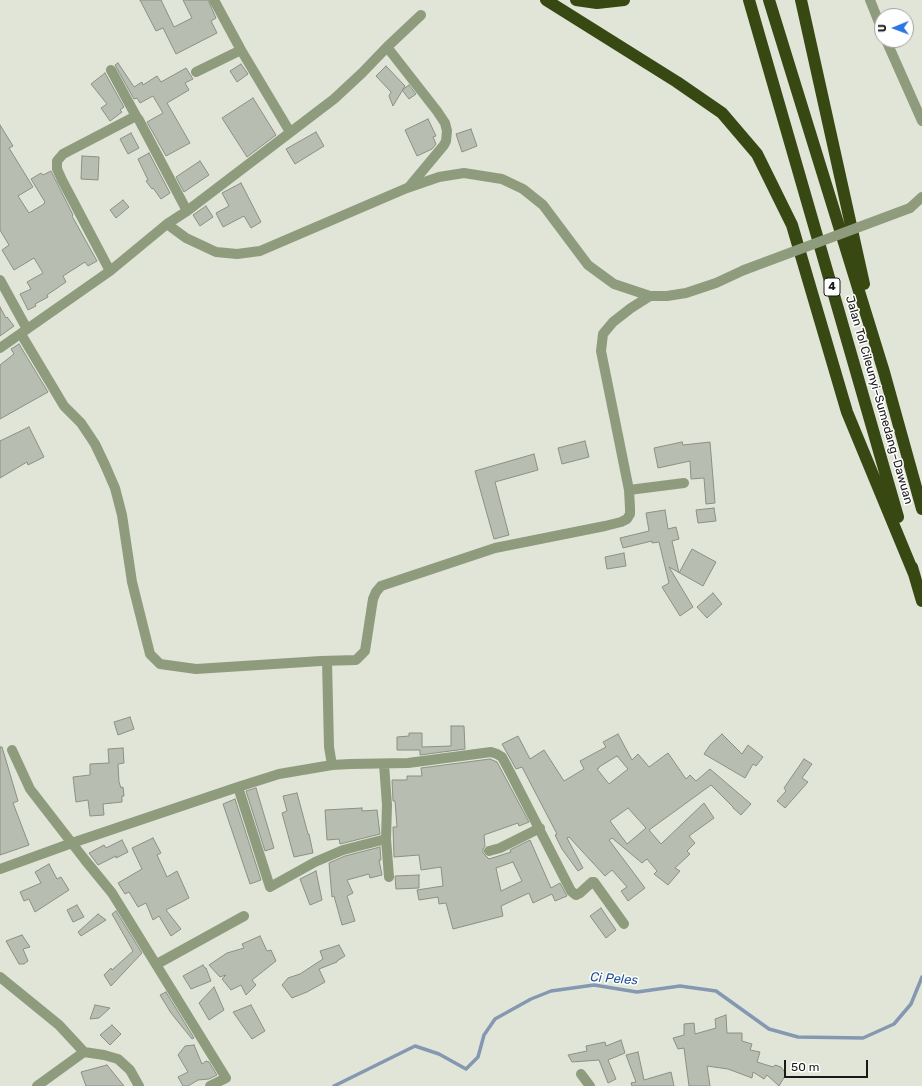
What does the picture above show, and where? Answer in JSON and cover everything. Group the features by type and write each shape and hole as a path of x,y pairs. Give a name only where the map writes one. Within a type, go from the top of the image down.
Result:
{"highway":[{"path":"546,0 678,82 722,113 758,154 792,225 847,412 914,574"},
{"path":"576,0 597,3 624,0"},
{"name":"Jalan Tol Cileunyi–Sumedang–Dawuan","path":"749,0 922,601"},
{"name":"Jalan Tol Cileunyi–Sumedang–Dawuan","path":"770,0 884,372 922,509"},
{"path":"801,0 884,372"}],"street":[{"path":"214,0 240,50 290,132"},
{"path":"870,0 874,10"},
{"path":"0,348 110,271 167,224 334,98 362,73 421,15"},
{"path":"387,47 437,111 445,123 447,131 444,145 407,188"},
{"path":"890,48 922,121"},
{"path":"196,72 240,50"},
{"path":"111,70 139,120 186,211"},
{"path":"110,271 62,180 57,169 57,161 63,154 136,116"},
{"path":"167,224 186,238 216,252 237,254 260,251 407,188 439,177 464,172 502,179 523,189 543,205 588,265 614,284 650,296 667,296 686,293 716,283 744,270 910,208 922,197"},
{"path":"0,280 24,331 64,406 81,423 95,444 115,488 122,516 132,582 150,654 160,664 196,669 356,660 365,651 373,599 381,586 494,548 621,522 627,518 630,514 629,490 601,351 603,334 613,322 650,296"},
{"path":"629,490 684,483"},
{"path":"327,661 329,747 332,765"},
{"path":"12,750 30,789 112,892 226,1078 210,1086"},
{"path":"0,869 72,843 279,774 332,765 408,763 491,752 502,757 574,894 580,893 592,882 594,882 624,924"},
{"path":"384,764 387,805 386,839 389,877"},
{"path":"238,787 270,887 315,862 343,850 386,839"},
{"path":"489,850 500,848 540,828"},
{"path":"157,964 244,916"},
{"path":"0,977 59,1025 84,1052 118,1059 130,1070 139,1086"},
{"path":"37,1086 84,1052"},
{"path":"581,1074 590,1086"}],"building":[{"path":"140,0 161,0 174,27 192,18 183,0 208,0 216,18 211,21 217,33 176,54 163,28 156,31"},
{"path":"118,63 134,87 142,82 143,85 157,76 161,82 186,68 193,79 185,83 189,90 167,103 190,143 166,156 147,122 163,113 153,96 140,103 137,98 134,99 115,65"},
{"path":"241,64 248,74 237,82 230,71"},
{"path":"386,66 405,86 393,106 389,96 391,92 376,76"},
{"path":"105,73 124,107 120,110 122,112 110,121 101,108 107,104 91,84"},
{"path":"409,85 416,94 409,99 402,90"},
{"path":"253,98 276,135 247,157 222,118"},
{"path":"428,119 436,136 433,137 436,144 432,149 417,156 405,130"},
{"path":"0,125 13,146 9,148 33,187 18,196 29,213 45,202 31,179 41,173 43,175 51,171 73,215 72,216 97,261 88,266 85,262 63,276 66,282 47,295 48,297 35,304 36,306 28,310 20,294 31,289 27,282 43,273 34,258 14,270 2,250 9,245 0,230"},
{"path":"471,129 477,146 462,152 456,134"},
{"path":"316,132 324,146 295,164 286,149"},
{"path":"131,133 139,148 128,154 120,139"},
{"path":"149,153 170,193 161,199 146,181 148,180 138,159"},
{"path":"82,156 99,157 98,180 81,179"},
{"path":"200,161 209,175 184,192 176,177"},
{"path":"241,183 261,222 251,228 244,216 223,227 216,213 229,206 222,193"},
{"path":"123,200 129,207 116,218 110,210"},
{"path":"206,206 213,217 200,226 193,215"},
{"path":"0,307 6,318 7,317 14,326 0,336"},
{"path":"19,344 48,392 0,419 0,365 14,354 11,349"},
{"path":"29,427 44,457 28,465 27,462 0,478 0,441"},
{"path":"585,441 589,457 562,464 558,448"},
{"path":"682,442 683,445 710,442 715,503 706,504 704,478 691,479 690,461 658,468 654,448"},
{"path":"534,454 538,470 495,482 509,535 494,539 475,471"},
{"path":"714,508 716,521 698,523 696,510"},
{"path":"665,510 668,529 676,527 679,539 672,541 679,573 669,567 693,607 680,616 662,587 669,583 659,542 652,543 652,541 623,548 620,538 649,531 646,513"},
{"path":"692,549 716,562 703,586 679,573"},
{"path":"624,553 626,566 607,569 605,557"},
{"path":"713,593 722,604 707,618 697,607"},
{"path":"130,717 134,729 118,735 114,722"},
{"path":"451,726 464,726 465,749 420,755 420,750 397,750 397,737 409,736 409,733 422,733 422,747 451,746"},
{"path":"618,734 632,760 638,754 649,767 668,753 686,779 690,775 696,781 710,769 751,804 741,815 711,785 649,830 661,844 704,803 714,818 689,836 695,843 687,851 690,854 675,868 680,871 668,885 654,874 657,871 647,859 642,863 612,838 609,840 645,888 628,901 621,891 627,887 612,870 605,876 569,837 567,838 583,868 578,871 562,849 555,835 557,834 522,767 516,769 502,744 518,736 530,759 544,750 564,781 584,769 580,761 606,747 603,742","holes":["617,756 628,769 609,784 597,769","628,808 646,828 627,844 610,821"]},
{"path":"722,734 742,754 748,745 763,757 756,766 753,764 745,778 704,754 710,745"},
{"path":"0,747 2,747 18,801 13,803 29,845 0,855"},
{"path":"123,748 124,763 118,764 119,782 121,788 123,787 124,796 122,796 122,802 103,804 104,815 90,816 88,800 76,802 73,777 90,775 90,764 109,763 108,749"},
{"path":"490,759 497,762 529,822 519,826 518,823 484,835 485,846 483,853 489,859 511,852 510,850 530,840 551,888 560,883 567,896 555,901 552,894 533,903 529,893 501,906 503,916 453,929 446,903 439,904 438,897 419,900 417,890 443,886 441,867 421,870 419,855 394,857 393,827 397,827 395,801 393,801 392,780 407,780 407,776 422,776 421,768","holes":["513,862 522,881 501,891 496,868"]},
{"path":"804,759 812,764 802,778 808,782 785,808 777,801 786,791 784,788"},
{"path":"256,788 274,848 265,851 246,791"},
{"path":"297,793 313,853 294,857 282,813 287,811 283,796"},
{"path":"235,799 261,880 250,884 223,804"},
{"path":"362,808 362,811 377,810 380,834 340,844 339,839 327,840 325,810"},
{"path":"153,838 161,853 157,855 167,877 177,871 189,898 166,910 181,929 171,936 159,916 153,920 146,903 138,907 129,892 125,894 118,883 142,869 132,848"},
{"path":"122,840 128,852 116,858 116,856 98,865 89,853 104,845 106,848"},
{"path":"380,847 381,860 379,860 382,875 370,878 369,874 347,880 353,893 347,896 355,921 342,925 334,896 332,897 329,863 345,856"},
{"path":"49,864 57,879 61,877 69,890 35,912 29,899 24,901 20,892 41,883 35,872"},
{"path":"316,871 322,900 310,905 300,879"},
{"path":"419,875 419,888 396,889 395,876"},
{"path":"77,905 84,917 73,922 67,910"},
{"path":"601,908 616,930 606,938 590,916"},
{"path":"116,911 142,953 111,986 104,975 111,968 112,970 133,951 112,914"},
{"path":"98,914 106,920 81,936 78,932"},
{"path":"22,935 30,947 23,949 28,961 24,964 19,964 6,941"},
{"path":"260,936 267,951 271,950 276,961 252,980 256,985 246,995 241,985 231,990 222,979 226,975 220,977 209,965 227,953 244,948 242,944"},
{"path":"339,945 345,956 337,962 319,969 325,982 292,998 282,985 288,978 300,974 323,959 320,951"},
{"path":"203,965 206,968 211,981 191,989 183,976"},
{"path":"214,987 224,1010 209,1020 199,1003"},
{"path":"166,992 194,1038 192,1039 171,1013 160,995"},
{"path":"95,1005 110,1008 99,1018 90,1019"},
{"path":"251,1005 265,1031 252,1039 233,1012"},
{"path":"726,1015 727,1033 742,1033 742,1041 752,1044 750,1050 760,1052 757,1062 773,1067 775,1065 781,1067 786,1074 779,1086 767,1075 764,1079 753,1072 752,1078 728,1069 707,1066 710,1086 689,1086 684,1048 678,1049 673,1038 684,1035 684,1024 694,1023 695,1034 716,1028 715,1019"},
{"path":"112,1025 121,1034 110,1045 100,1035"},
{"path":"621,1040 625,1053 608,1060 616,1079 608,1083 599,1060 572,1062 568,1055 587,1051 586,1046 605,1042 606,1046"},
{"path":"194,1045 202,1064 206,1061 209,1062 217,1075 209,1079 198,1080 188,1086 183,1086 178,1077 188,1072 178,1055 185,1046"},
{"path":"638,1052 644,1080 671,1072 674,1086 632,1086 631,1083 636,1082 626,1055"},
{"path":"107,1065 124,1086 86,1086 81,1072"}],"waterway":[{"name":"Ci Peles","path":"334,1086 415,1046 439,1054 466,1069 478,1057 484,1035 495,1019 531,999 551,991 594,985 637,992 680,986 716,991 769,1029 798,1037 863,1038 894,1024 911,1004 922,977"}]}
